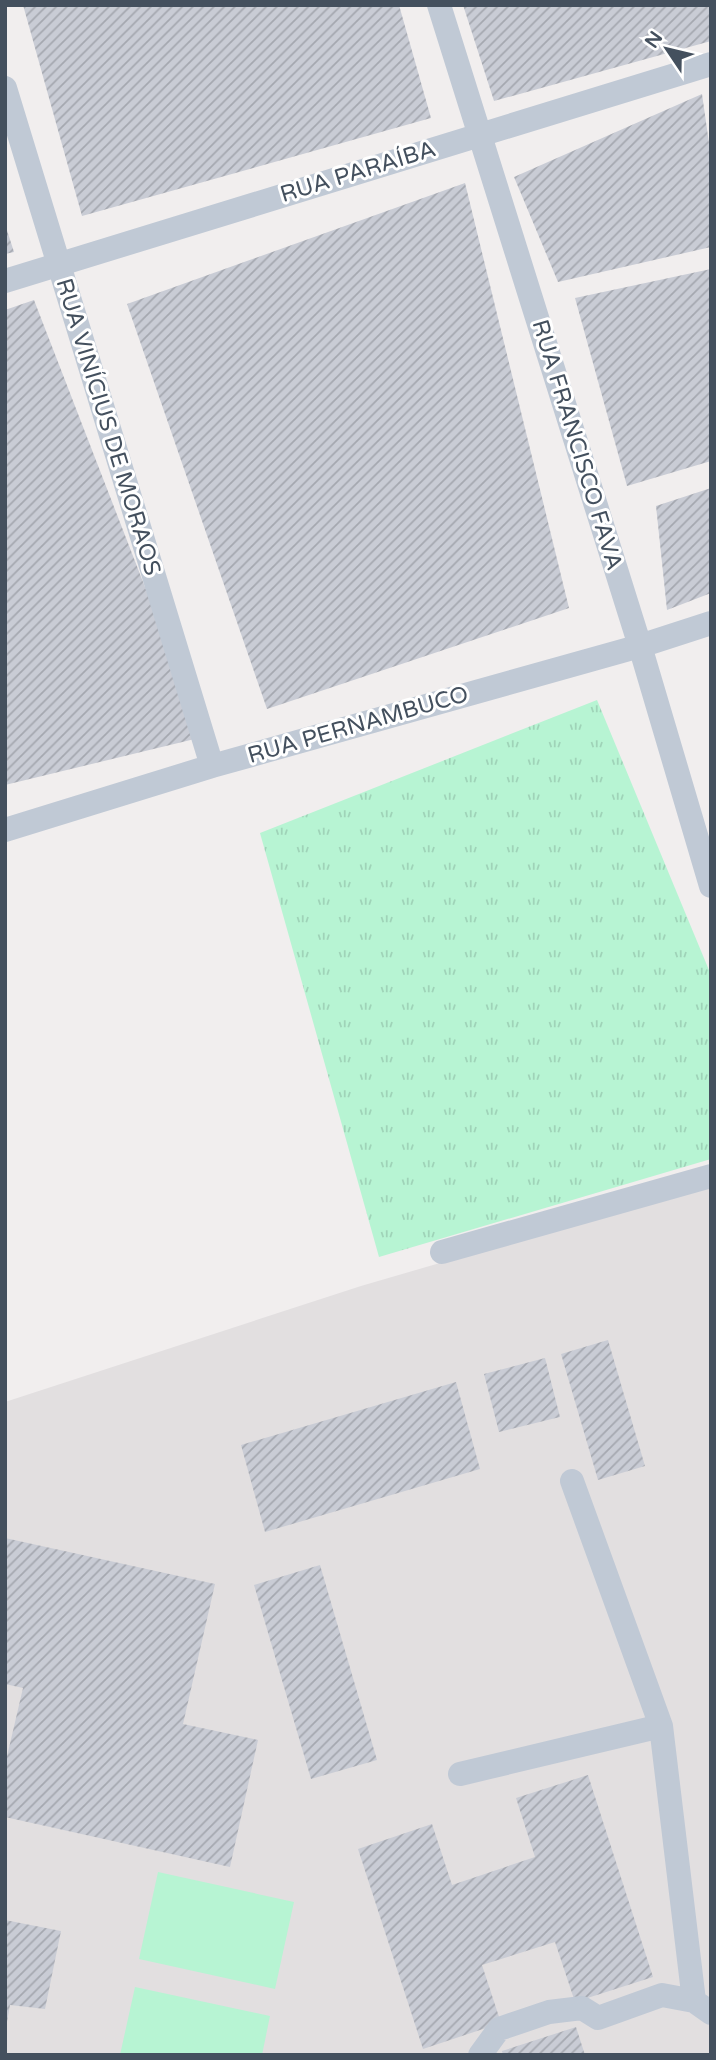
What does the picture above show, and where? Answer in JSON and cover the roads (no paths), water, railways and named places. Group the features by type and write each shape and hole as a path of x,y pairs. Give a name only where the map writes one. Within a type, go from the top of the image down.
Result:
{"street":[{"name":"RUA FRANCISCO FAVA","path":"439,5 640,646 711,886"},
{"name":"RUA PARAÍBA","path":"5,281 711,64"},
{"name":"RUA VINÍCIUS DE MORAOS","path":"5,88 212,766"},
{"name":"RUA PERNAMBUCO","path":"5,830 212,766 640,646 711,623"},
{"path":"442,1252 711,1175"},
{"path":"480,2055 499,2029 549,2012 582,2008 598,2018 662,1995 702,2007 661,1726 572,1481"},
{"path":"460,1774 661,1726"}]}
